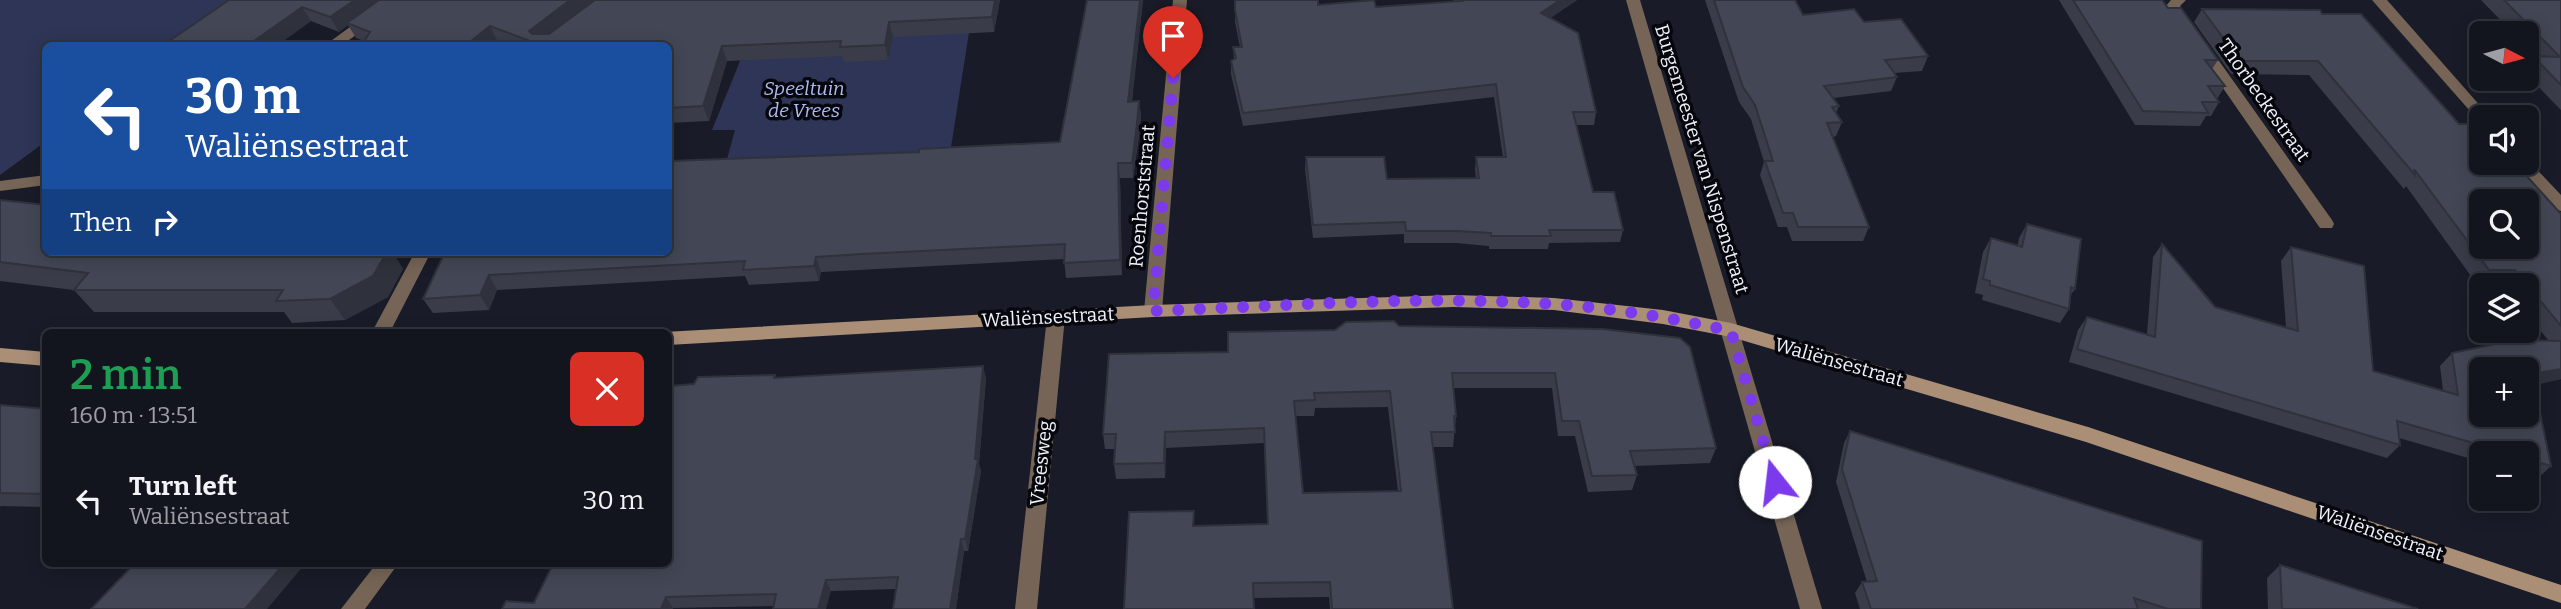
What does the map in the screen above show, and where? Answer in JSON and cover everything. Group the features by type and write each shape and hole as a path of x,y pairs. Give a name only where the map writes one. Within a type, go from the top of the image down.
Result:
{"street":[{"path":"337,42 396,0"},
{"name":"Roenhorststraat","path":"1153,311 1180,0"},
{"name":"Burgemeester van Nispenstraat","path":"1633,0 1811,609"},
{"name":"Thorbeckestraat","path":"2179,0 2173,6 2326,224"},
{"path":"2379,0 2472,105"},
{"path":"2534,175 2561,205"},
{"path":"0,186 42,181"},
{"path":"383,329 420,256"},
{"name":"Waliënsestraat","path":"672,338 1153,311 1454,301 1554,304 1663,317 1731,331 2088,435 2561,594"},
{"name":"Vreesweg","path":"1026,609 1056,317"},
{"path":"0,355 42,359"},
{"path":"352,609 386,567"}],"green space":[{"path":"0,0 250,0 185,42 42,42 42,144 0,175"},
{"name":"Speeltuin de Vrees","path":"970,26 949,160 724,170 735,130 712,130 751,34"}],"building":[{"path":"229,0 355,0 330,17 302,7 253,42 168,42"},
{"path":"379,0 570,0 529,31 532,34 549,34 595,0 995,0 992,17 889,22 885,45 840,47 841,41 722,46 703,106 672,108 672,42 532,42 490,26 470,42 364,42 370,32 347,23"},
{"path":"1087,0 1140,0 1128,102 1139,101 1132,163 1118,163 1120,260 1064,263 1065,244 862,254 816,257 814,266 743,270 745,261 489,275 480,295 423,299 443,256 672,256 672,161 919,152 919,149 1060,142"},
{"path":"1235,0 1318,0 1318,5 1374,0 1376,7 1461,0 1560,0 1541,13 1578,33 1596,112 1573,112 1593,192 1614,192 1623,230 1549,230 1551,236 1491,236 1491,233 1457,231 1406,231 1405,222 1313,225 1306,157 1384,157 1387,179 1479,178 1476,157 1506,157 1496,84 1243,113 1231,61 1236,58 1233,47 1242,47"},
{"path":"1714,0 1795,0 1803,15 1854,9 1864,22 1901,19 1928,56 1885,60 1897,77 1824,86 1839,106 1832,107 1842,122 1827,123 1869,227 1798,227 1793,213 1783,213 1765,161 1773,161 1755,105 1743,87"},
{"path":"2073,0 2162,0 2168,8 2181,8 2218,60 2205,60 2225,86 2208,86 2219,102 2202,102 2208,113 2143,111"},
{"path":"2504,0 2561,0 2561,85 2539,62 2539,56 2560,57 2539,36 2539,21 2525,21"},
{"path":"2202,9 2320,10 2322,14 2361,14 2459,124 2469,125 2469,175 2526,175 2538,189 2469,189 2469,243 2414,169 2415,175 2318,61 2240,61"},
{"path":"2539,190 2561,214 2561,326 2539,299 2539,273 2489,270 2481,259 2539,259"},
{"path":"0,200 42,205 42,256 385,256 373,276 330,299 276,301 283,290 74,290 88,273 0,262"},
{"path":"2027,224 2081,239 2075,289 2071,287 2069,309 1990,285 1990,281 1983,279 1991,238 2022,247"},
{"path":"2162,244 2215,307 2298,331 2291,247 2364,266 2373,371 2458,395 2452,353 2500,343 2561,341 2561,369 2539,373 2539,357 2469,357 2469,427 2539,427 2539,408 2551,466 2539,462 2539,441 2469,442 2397,421 2400,445 2077,349 2087,317 2155,337"},
{"path":"1394,321 1399,326 1602,329 1680,338 1690,347 1716,448 1630,451 1637,475 1592,476 1579,421 1562,421 1555,373 1452,373 1455,432 1431,432 1453,609 1332,609 1330,582 1253,583 1254,609 1124,609 1129,512 1194,511 1193,526 1268,524 1264,428 1165,432 1164,463 1114,464 1116,434 1103,434 1109,354 1228,352 1228,332 1335,330 1346,322","holes":["1390,391 1401,491 1303,493 1294,401 1315,400 1314,393"]},
{"path":"983,366 975,459 978,459 950,609 893,609 898,577 826,580 818,609 773,609 776,594 666,597 661,609 502,609 506,601 534,603 552,567 672,567 672,386 694,384 698,377 775,375 774,378"},
{"path":"0,405 42,409 42,494 0,493"},
{"path":"1850,431 2202,541 2201,609 2168,609 2134,598 2138,609 1871,609 1862,582 1877,581 1842,469"},
{"path":"2280,565 2418,609 2282,609"},
{"path":"131,567 281,567 245,609 91,609"}],"route":[{"path":"1173,78 1153,311 1454,301 1554,304 1663,317 1731,331 1775,482"}]}
